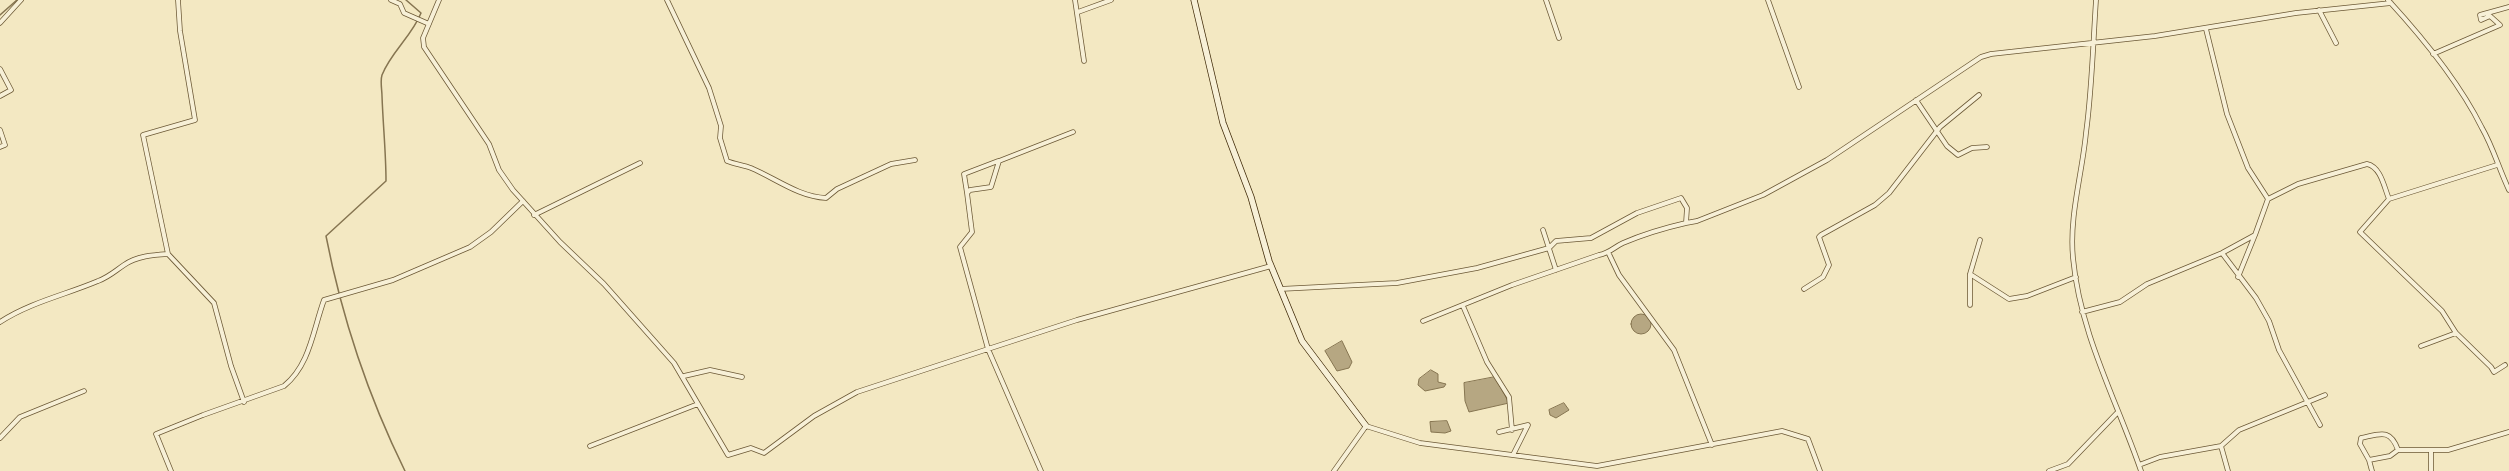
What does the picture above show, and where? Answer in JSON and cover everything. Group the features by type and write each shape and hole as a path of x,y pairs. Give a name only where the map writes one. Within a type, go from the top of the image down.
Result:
{"street":[{"path":"0,23 21,0"},
{"path":"178,0 180,31 195,120 143,136 168,254 214,303 231,366 244,402"},
{"path":"391,0 400,4 404,13 429,24"},
{"path":"439,0 423,38 424,48 489,144 499,170 534,215 604,284 684,376 726,454 751,448 764,453 814,416 857,392 1084,318 1271,266"},
{"path":"667,0 709,88 721,126 720,138 725,149 727,161 750,168 791,188 817,197 826,198 837,189 891,164 915,160"},
{"path":"1075,0 1078,12 1084,61"},
{"path":"1078,12 1111,0"},
{"path":"1194,0 1223,123 1251,198 1271,266 1280,289 1302,341 1366,426 1420,443 1597,466 1782,431 1808,439 1820,471"},
{"path":"1546,0 1559,38"},
{"path":"1768,0 1799,88"},
{"path":"2096,0 2086,132 2071,233 2082,312 2117,413 2141,471"},
{"path":"1423,321 1512,285 1609,254 1618,245 1656,229 1697,221 1763,195 1827,160 1982,57 2093,41 2206,29 2319,10 2389,1 2433,54 2463,95 2483,128 2497,165 2509,190"},
{"path":"2433,54 2500,25 2490,16 2481,20 2480,15 2509,7"},
{"path":"2319,10 2336,43"},
{"path":"2206,29 2227,114 2248,168 2268,199"},
{"path":"0,69 11,90 0,96"},
{"path":"1804,289 1823,277 1829,265 1819,237 1875,205 1884,197 1938,132 1940,127 1979,95"},
{"path":"1916,100 1947,146 1958,155 1972,148 1987,147"},
{"path":"0,130 5,145 0,147"},
{"path":"1041,471 988,349 960,247 972,232 964,174 1073,132"},
{"path":"967,193 970,190 991,187 999,161"},
{"path":"534,215 640,163"},
{"path":"2238,277 2268,199 2298,184 2366,164 2372,165 2378,171 2389,199"},
{"path":"2497,165 2389,199 2360,232 2442,311 2456,333 2491,367 2494,372 2505,365"},
{"path":"1280,289 1397,283 1477,268 1549,248 1556,240 1591,238 1638,213 1681,198 1687,208 1686,223"},
{"path":"171,471 156,434 203,415 244,402 284,386 294,378 309,353 324,300 393,280 470,247 491,232 523,201"},
{"path":"1543,230 1556,270"},
{"path":"2082,312 2120,302 2147,284 2222,253 2255,235"},
{"path":"1970,306 1970,274 1980,240"},
{"path":"2222,253 2238,277 2256,298 2269,321 2280,350 2320,425"},
{"path":"0,322 47,297 66,293 113,274 125,264 146,256 168,254"},
{"path":"1609,254 1619,275 1674,350 1712,445"},
{"path":"1970,274 2009,299 2027,296 2076,277"},
{"path":"1463,306 1487,362 1509,397 1512,430"},
{"path":"2421,346 2456,333"},
{"path":"684,376 710,370 742,377"},
{"path":"0,438 20,417 84,391"},
{"path":"2139,465 2160,457 2221,446 2239,430 2308,404 2325,395"},
{"path":"590,446 698,404"},
{"path":"2049,471 2068,464 2117,413"},
{"path":"1334,471 1366,426"},
{"path":"1499,432 1528,426 1513,455"},
{"path":"2369,460 2390,456 2398,450 2448,450 2509,432"},
{"path":"2372,471 2369,460 2360,444 2361,438 2386,434 2393,438 2398,450"},
{"path":"2221,446 2228,471"},
{"path":"2431,450 2431,471"}],"shaded area":[{"path":"1637,314 1645,314 1651,320 1651,328 1645,334 1637,334 1631,328 1631,320"},
{"path":"1342,341 1352,362 1349,368 1337,371 1325,351"},
{"path":"1431,370 1438,374 1438,382 1446,384 1444,387 1425,391 1418,385 1419,379"},
{"path":"1495,377 1509,403 1469,412 1465,401 1464,383"},
{"path":"1564,403 1569,410 1556,418 1550,415 1549,410"},
{"path":"1447,421 1451,431 1445,433 1431,432 1430,422"}],"waterway":[{"path":"0,15 17,0"},
{"path":"405,471 379,414 348,327 332,267 326,236 386,181 381,77 421,13 406,0"}]}
